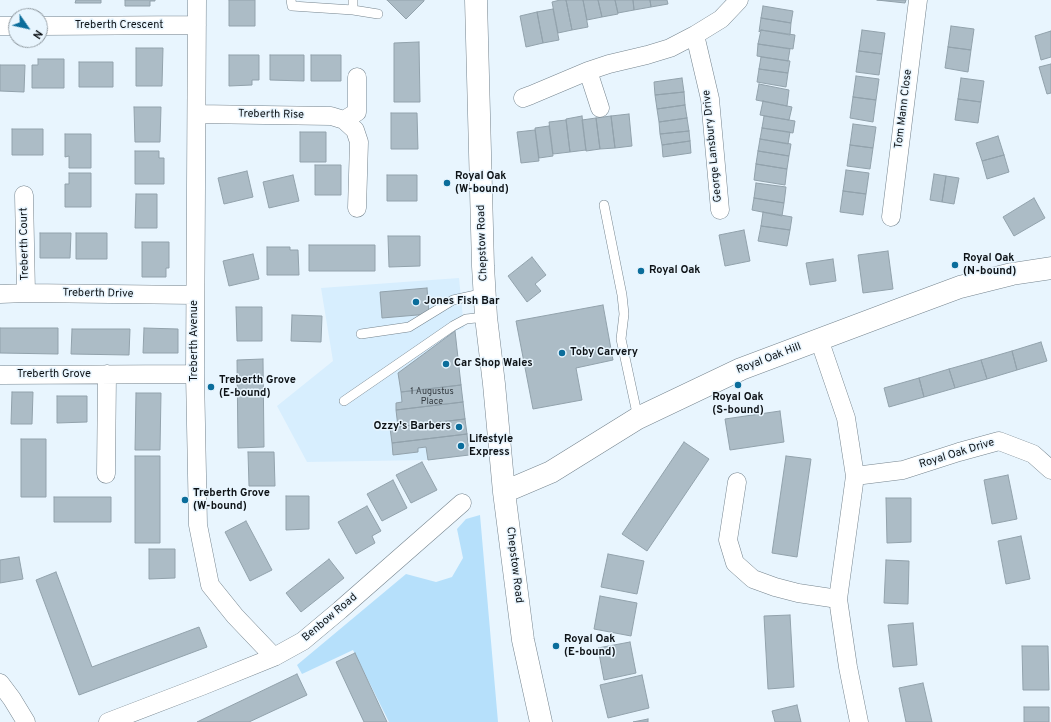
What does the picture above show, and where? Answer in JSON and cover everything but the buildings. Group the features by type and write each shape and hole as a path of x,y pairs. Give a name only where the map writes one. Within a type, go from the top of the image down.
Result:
{"main road":[{"name":"Chepstow Road","path":"476,0 486,317 504,492 523,640 541,722"},
{"name":"Royal Oak Hill","path":"504,492 552,472 638,418 741,369 960,287 1012,274 1051,268"}],"street":[{"name":"Treberth Avenue","path":"197,0 195,374 198,525 210,585 235,616 274,657"},
{"path":"523,98 588,71 670,48 695,36 720,18 739,0"},
{"name":"Tom Mann Close","path":"891,217 918,0"},
{"name":"Treberth Crescent","path":"48,26 197,25"},
{"name":"George Lansbury Drive","path":"695,36 710,99 720,210"},
{"path":"588,71 600,108"},
{"path":"357,77 357,112 344,120 355,130 359,142 357,208"},
{"name":"Treberth Rise","path":"197,114 331,116 344,120"},
{"name":"Treberth Court","path":"24,195 26,293"},
{"name":"Treberth Drive","path":"0,294 195,295"},
{"path":"820,339 846,418 855,476 838,599 848,667 859,722"},
{"name":"Treberth Grove","path":"106,474 107,374"},
{"name":"Treberth Grove","path":"0,375 195,374"},
{"name":"Royal Oak Drive","path":"855,476 903,470 999,441 1033,454 1051,470"},
{"path":"737,482 728,540 735,563 753,579 775,587 798,593 838,599"},
{"name":"Benbow Road","path":"108,722 274,657 303,641 328,621 462,503"},
{"path":"0,683 26,722"}],"lane":[{"path":"291,0 292,6 353,10 378,14"},
{"path":"353,0 353,10"},
{"path":"604,205 622,295 624,314 621,339 638,418"},
{"path":"361,334 409,326 453,300 485,293"},
{"path":"344,401 453,326 466,319 486,317"}],"shaded area":[{"path":"459,278 464,328 455,331 469,455 428,460 307,462 277,406 333,361 321,288"},
{"path":"480,515 498,722 389,722 353,650 302,674 297,665 406,574 436,582 452,577 463,558 457,529 466,519"}],"place":[{"name":"Royal Oak (W-bound)","path":"447,183"},
{"name":"Royal Oak (N-bound)","path":"955,265"},
{"name":"Royal Oak","path":"641,271"},
{"name":"Jones Fish Bar","path":"416,302"},
{"name":"Toby Carvery","path":"562,353"},
{"name":"Car Shop Wales","path":"446,364"},
{"name":"Royal Oak (S-bound)","path":"738,385"},
{"name":"Treberth Grove (E-bound)","path":"211,387"},
{"name":"Ozzy's Barbers","path":"459,427"},
{"name":"Lifestyle Express","path":"461,446"},
{"name":"Treberth Grove (W-bound)","path":"185,500"},
{"name":"Royal Oak (E-bound)","path":"556,646"}]}
